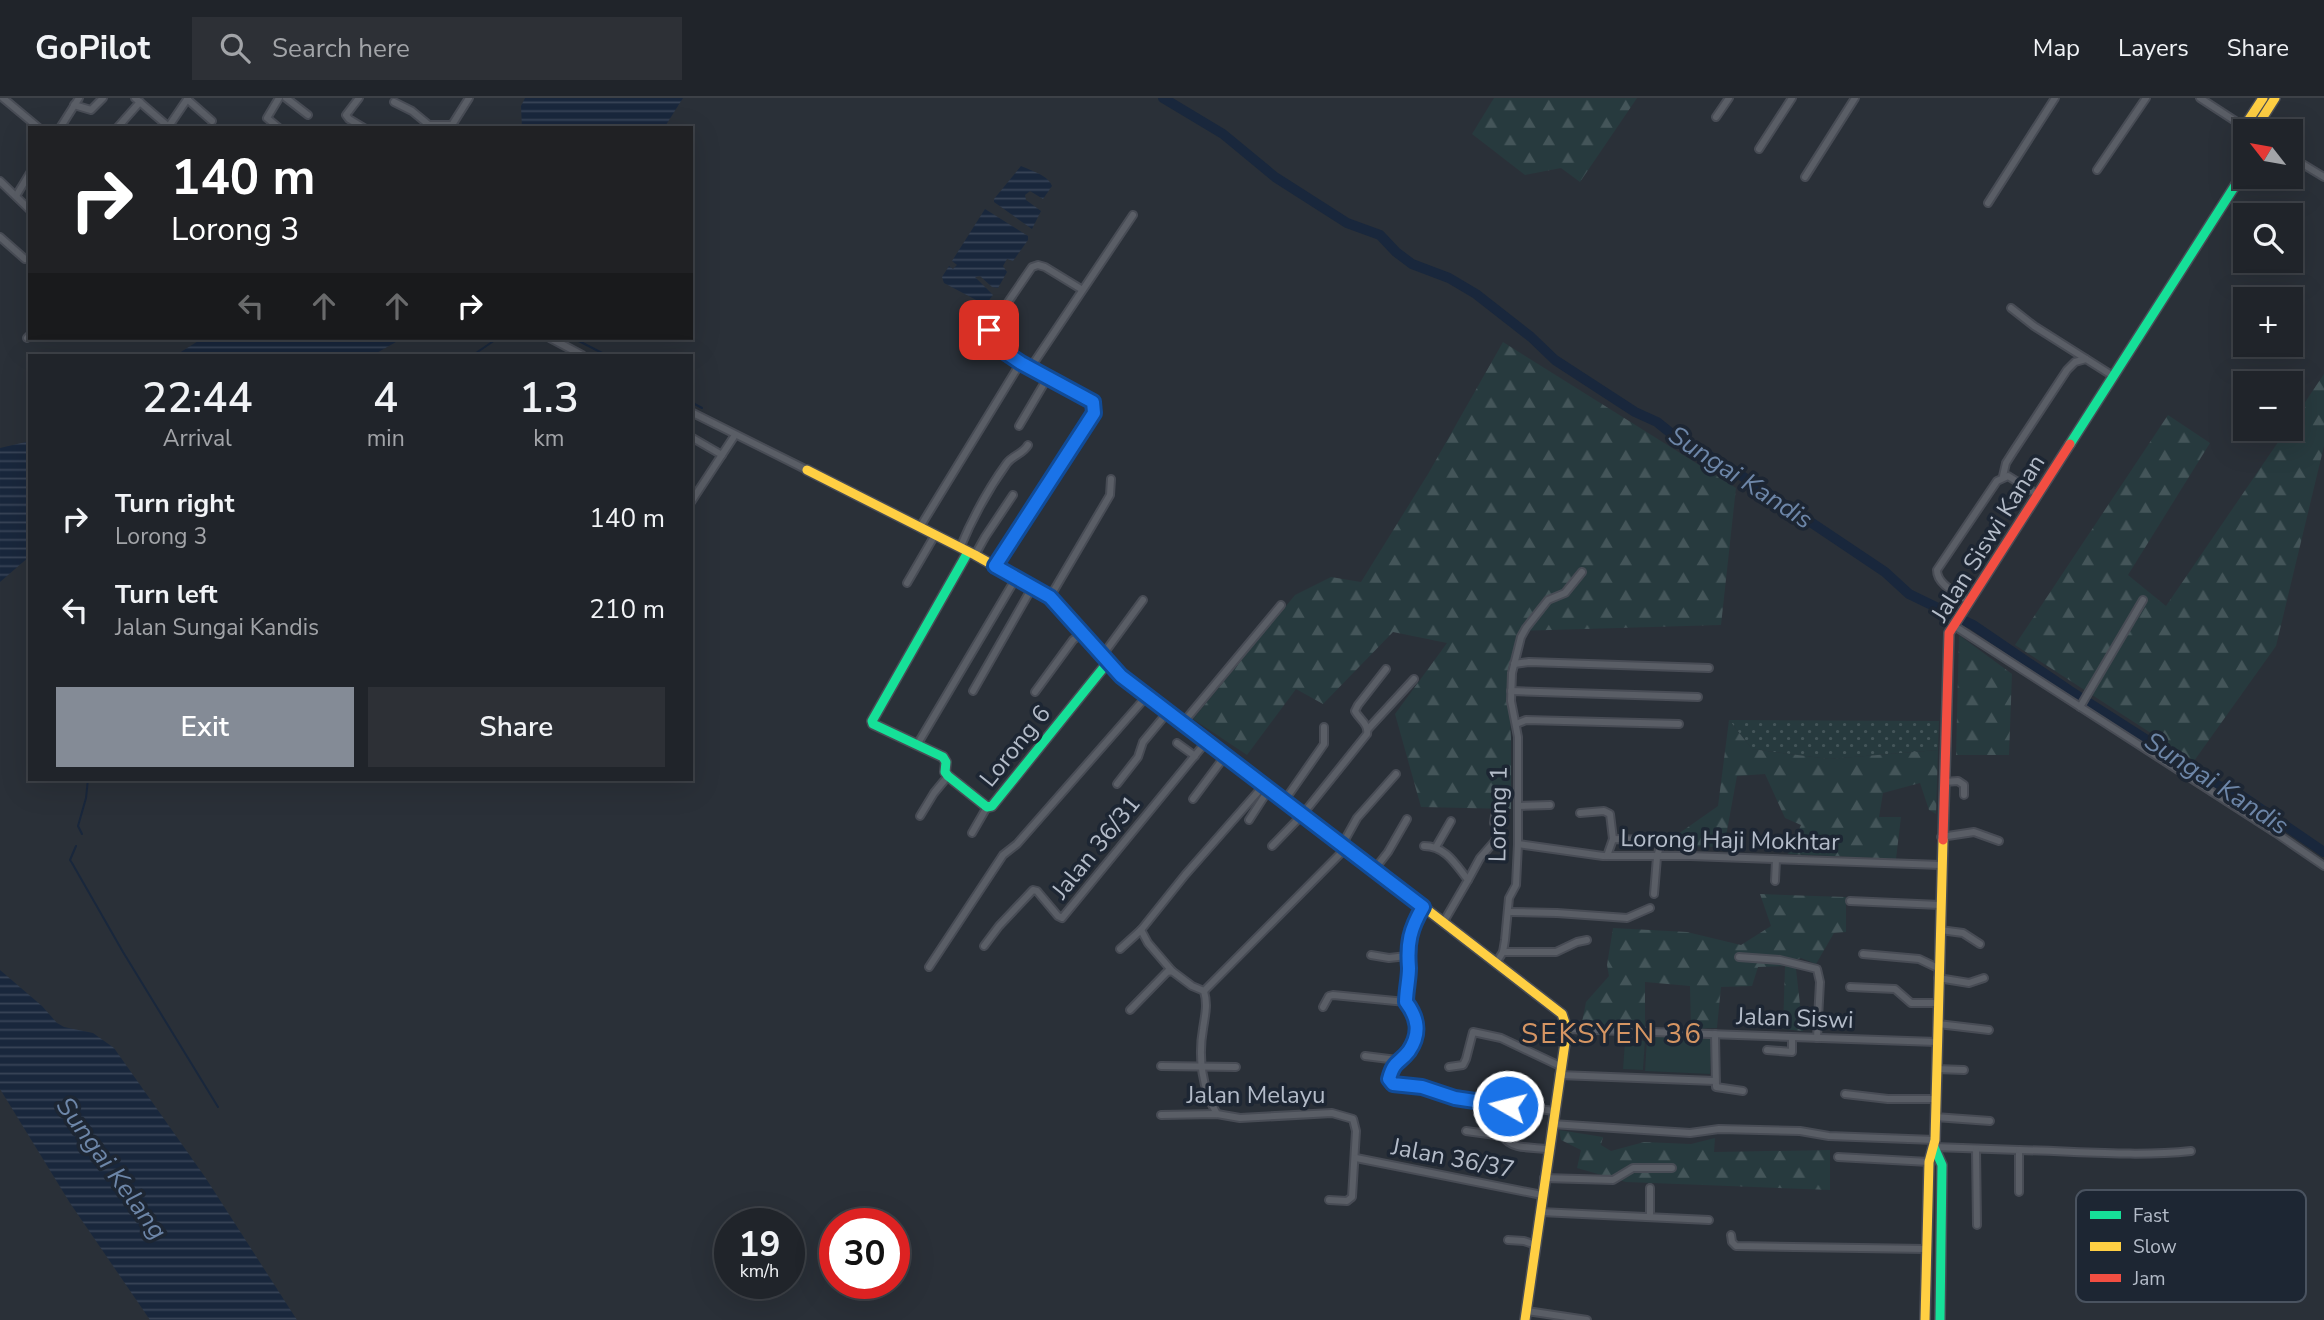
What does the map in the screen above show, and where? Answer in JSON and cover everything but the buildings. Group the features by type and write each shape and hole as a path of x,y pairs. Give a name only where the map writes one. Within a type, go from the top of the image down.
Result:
{"street":[{"path":"3,98 36,126"},
{"path":"61,126 79,98"},
{"path":"74,105 91,110 103,98"},
{"path":"277,126 267,115 279,98"},
{"path":"286,98 308,115"},
{"path":"359,98 346,115 361,126"},
{"path":"394,102 412,111 426,126 452,125 468,101 459,98"},
{"path":"1716,117 1729,98"},
{"path":"1759,149 1792,98"},
{"path":"1805,177 1855,98"},
{"path":"1988,203 2055,98"},
{"path":"2097,170 2146,98"},
{"path":"2200,98 2233,120"},
{"path":"2254,119 2263,98"},
{"path":"2258,119 2275,98"},
{"path":"170,126 188,99 212,121"},
{"path":"118,126 137,100 168,126"},
{"path":"2303,164 2324,177"},
{"path":"16,196 28,176"},
{"path":"0,181 28,208"},
{"name":"Jalan Siswi Kanan","path":"1925,1320 1929,1162 1934,1144 1936,1116 1941,837 1949,633 2233,189"},
{"path":"1031,366 1133,215"},
{"path":"0,237 25,259"},
{"path":"995,566 1094,413 1093,402 1031,366 1021,363 993,344 989,330 1032,267 1045,267 1081,289"},
{"path":"2011,308 2034,326 2113,376"},
{"path":"554,340 580,354"},
{"path":"1968,601 1941,583 1937,570 2003,476 2006,463 2067,370 2075,362 2086,359"},
{"path":"920,527 1021,363"},
{"path":"1019,426 1048,377"},
{"path":"693,413 920,527 1050,597 1121,676 1146,697 1562,1014 1566,1019 1567,1029 1526,1315 1587,1320"},
{"path":"693,497 735,435"},
{"path":"693,438 722,454"},
{"path":"968,552 976,514 1007,463 1028,445"},
{"path":"2003,476 2008,476 2037,494"},
{"path":"1050,597 1110,495 1111,480"},
{"path":"1013,495 968,552 872,721 878,728 917,745 1016,578"},
{"path":"907,583 935,535"},
{"name":"Lorong 1","path":"1496,963 1503,952 1509,898 1516,885 1518,737 1512,710 1514,664 1526,628 1548,600 1565,593 1582,572"},
{"path":"973,691 1032,586"},
{"path":"1105,659 1143,600"},
{"path":"2081,705 2143,600"},
{"path":"1182,724 1281,605"},
{"path":"1954,623 2324,866"},
{"path":"1035,692 1073,640 1082,633"},
{"name":"Lorong 6","path":"917,745 943,757 948,776 987,807 992,806 1105,659"},
{"path":"1514,664 1539,662 1709,668"},
{"path":"1368,729 1356,711 1386,669"},
{"path":"1272,846 1303,814 1367,734 1368,729 1414,679"},
{"path":"1511,691 1698,697"},
{"path":"929,967 1003,855 1017,844 1146,697"},
{"path":"1117,784 1138,757 1143,742 1167,713"},
{"path":"1516,724 1526,720 1679,724"},
{"path":"1284,800 1324,744 1324,727"},
{"name":"Jalan 36/31","path":"984,946 1033,890 1062,918 1206,742"},
{"path":"1177,743 1195,756"},
{"path":"1193,799 1225,756"},
{"path":"1204,991 1344,847 1357,818 1396,774"},
{"path":"920,816 948,776"},
{"path":"1944,782 1958,781 1964,785 1964,795"},
{"path":"1249,820 1266,787"},
{"path":"1120,949 1141,930 1185,875 1266,787"},
{"path":"1518,806 1550,805"},
{"path":"972,833 987,807"},
{"path":"1580,813 1604,811 1610,814 1613,839 1607,856"},
{"path":"1444,923 1480,858 1501,834 1494,823 1494,816"},
{"path":"1374,870 1407,819"},
{"path":"1436,847 1451,821"},
{"path":"1941,837 1974,832 1999,841"},
{"path":"1613,839 1651,840"},
{"path":"1654,894 1657,857 1662,839"},
{"name":"Lorong Haji Mokhtar","path":"1518,844 1607,856 1941,865"},
{"path":"1424,846 1436,847 1449,856 1468,880"},
{"path":"1775,881 1776,860"},
{"path":"1850,901 1940,905"},
{"path":"1423,907 1410,934 1407,956 1409,970 1406,1002 1417,1018 1416,1030 1410,1049 1397,1060 1389,1079 1393,1084 1422,1087 1455,1098 1554,1111"},
{"path":"1508,912 1627,918 1650,908"},
{"path":"1141,930 1148,943 1172,971 1192,986 1204,991"},
{"path":"1940,930 1963,933 1980,944"},
{"path":"1503,952 1556,952 1587,940"},
{"path":"1863,954 1919,959 1938,973 1969,983 1984,978"},
{"path":"1371,955 1389,958 1407,956"},
{"path":"1740,957 1780,960 1817,969 1820,982 1817,1038"},
{"path":"1130,1010 1167,972 1172,971"},
{"path":"1850,987 1895,989 1912,1003 1938,1003"},
{"path":"1204,991 1207,1001 1201,1045 1202,1066 1217,1114"},
{"path":"1323,1007 1329,996 1333,995 1406,1002"},
{"path":"1938,1024 1989,1030"},
{"name":"Jalan Siswi","path":"1567,1029 1937,1042"},
{"path":"1449,1067 1463,1065 1473,1032 1501,1038 1560,1071 1715,1081"},
{"path":"1716,1034 1716,1087 1743,1091"},
{"path":"1767,1050 1792,1052 1792,1038"},
{"path":"1365,1056 1397,1060"},
{"path":"1161,1066 1236,1067"},
{"path":"1936,1069 1964,1070"},
{"path":"1845,1094 1888,1099 1936,1099"},
{"path":"1209,1114 1213,1107"},
{"name":"Jalan Melayu","path":"1161,1115 1217,1114 1240,1118 1332,1113 1350,1117 1355,1123 1356,1158"},
{"path":"1936,1116 1990,1121"},
{"path":"1552,1124 1690,1133 1719,1129 1800,1131 1976,1149 2102,1151 2141,1155 2191,1151"},
{"path":"1466,1131 1503,1136 1513,1146 1548,1149"},
{"name":"Jalan Siswi Kanan","path":"1934,1144 1942,1165 1940,1320"},
{"path":"1976,1149 1977,1225"},
{"path":"2019,1150 2020,1192"},
{"path":"1838,1157 1929,1162"},
{"path":"1329,1200 1351,1200 1356,1158"},
{"name":"Jalan 36/37","path":"1356,1158 1542,1195"},
{"path":"1544,1178 1613,1180 1633,1168 1672,1168"},
{"path":"1650,1188 1650,1217"},
{"path":"1540,1212 1709,1220"},
{"path":"1731,1235 1732,1242 1736,1245 1926,1249"},
{"path":"1508,1240 1536,1245"}],"green space":[{"path":"1494,98 1637,98 1580,182 1561,168 1525,175 1472,134"},
{"path":"1503,342 1736,488 1721,625 1519,631 1507,673 1511,809 1421,807 1395,714 1447,643 1393,632 1323,704 1296,689 1247,755 1193,719 1295,595 1331,577 1361,582 1428,474"},
{"path":"2324,374 2324,446 2276,646 2194,761 2015,645 2168,415 2210,443 2128,575 2166,606 2279,441 2303,441 2303,405"},
{"path":"1959,635 2012,674 2009,755 1956,755"},
{"path":"1729,720 1939,721 1938,750 1829,759 1752,749"},
{"path":"1729,720 1752,749 1829,759 1938,750 1936,814 1929,810 1920,783 1883,793 1879,817 1901,817 1896,859 1788,854 1801,825 1785,818 1765,774 1737,776 1724,847 1661,846 1718,806"},
{"path":"1760,894 1846,897 1846,932 1834,933 1816,964 1801,958 1795,960 1803,1031 1783,1029 1785,966 1758,967 1752,986 1721,987 1717,1028 1691,1029 1690,986 1645,982 1645,1027 1582,1022 1586,1002 1609,976 1607,965 1613,928 1687,932 1741,945 1771,926"},
{"path":"1647,1036 1712,1039 1710,1074 1645,1071"},
{"path":"1625,1040 1645,1041 1643,1070 1623,1069"},
{"path":"1559,1130 1603,1137 1601,1145 1611,1151 1644,1142 1691,1144 1715,1138 1714,1152 1830,1150 1830,1190 1626,1182 1577,1168 1581,1150 1561,1140"}],"water":[{"path":"525,98 683,98 665,126 522,126 521,106"},
{"path":"1021,166 1043,176 1052,186 1043,199 1030,191 1025,195 1026,200 1041,211 1032,229 994,202"},
{"path":"985,209 1028,236 1013,261 1007,259 1003,266 1007,272 998,288 992,287 980,276 975,277 993,295 987,303 944,283 942,277 949,266 953,269 957,265 952,261"},
{"path":"200,340 399,340 375,354 178,354"},
{"path":"28,441 28,558 0,582 0,448"},
{"name":"Sungai Kelang","path":"0,970 42,1006 57,1023 93,1033 114,1048 205,1177 297,1320 150,1320 70,1203 0,1089"}],"waterway":[{"name":"Sungai Kandis","path":"1163,98 1223,134 1275,177 1347,223 1380,235 1412,264 1449,278 1476,294 1531,337 1555,360 1635,412 1657,422 1672,434 1730,468 1885,572 1909,594 1973,625 2070,691 2219,786 2233,790 2324,852"},
{"path":"474,354 495,340"},
{"path":"577,340 604,354"},
{"path":"693,403 702,408"},
{"path":"82,834 78,826 88,781"},
{"path":"76,846 70,860 218,1107"}],"traffic: fast":[{"path":"2070,444 2233,189"},
{"path":"968,552 872,721 873,724 943,757 948,776 987,807 992,806 1108,662"},
{"path":"1934,1147 1942,1165 1940,1320"}],"traffic: slow":[{"path":"2249,119 2263,98"},
{"path":"2262,119 2275,98"},
{"path":"807,470 975,555 1050,597 1121,676 1185,726"},
{"path":"1925,1320 1929,1162 1935,1140 1943,840"},
{"path":"1399,888 1562,1014 1567,1029 1525,1320"}],"traffic: jam":[{"path":"1943,840 1949,633 2070,444"},
{"path":"1185,726 1399,888"}],"district":[{"name":"SEKSYEN 36","path":"1612,1033"}],"route":[{"path":"989,330 993,344 1021,363 1031,366 1093,402 1095,407 1094,413 995,566 1050,597 1121,676 1146,697 1423,907 1410,934 1407,951 1409,970 1406,1002 1417,1018 1414,1041 1393,1066 1389,1079 1393,1084 1422,1087 1455,1098 1508,1106"}]}
